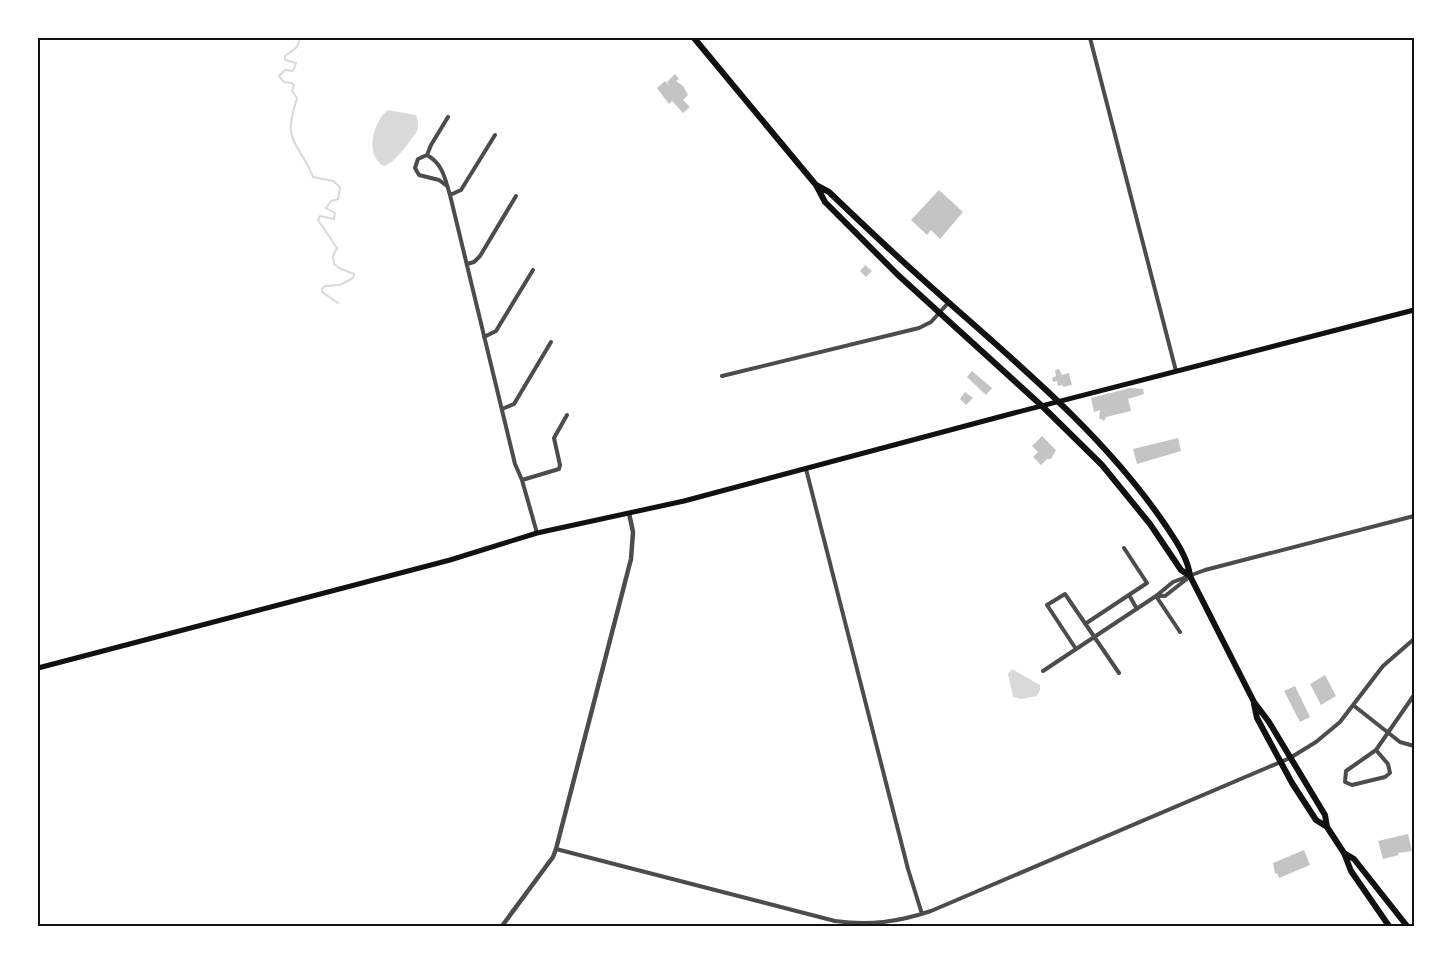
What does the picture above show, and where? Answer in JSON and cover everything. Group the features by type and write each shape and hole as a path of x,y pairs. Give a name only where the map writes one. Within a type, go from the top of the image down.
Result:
{"highway":[{"path":"694,38 816,185 825,202 898,275 1042,406 1114,478 1150,524 1180,570 1190,576"},
{"path":"816,185 829,192 1056,402 1107,452 1136,486 1173,537 1189,565 1190,576 1254,702 1269,722 1325,815 1327,827 1344,853 1348,867 1389,926"},
{"path":"1254,702 1256,718 1280,763 1316,820 1327,827"},
{"path":"1344,853 1354,858 1407,926"}],"main road":[{"path":"38,668 450,560 537,534 806,469 1056,402 1414,310"}],"street":[{"path":"1090,38 1176,371"},
{"path":"427,156 431,145 448,117"},
{"path":"450,195 461,190 495,135"},
{"path":"447,186 439,180 426,178 417,173 416,162 422,156 427,156 440,166 447,186 450,195 515,464 522,480 537,534"},
{"path":"466,264 474,262 480,256 516,196"},
{"path":"484,337 496,331 533,270"},
{"path":"722,376 918,328 931,322 948,302"},
{"path":"502,409 514,404 551,342"},
{"path":"522,480 559,469 560,465 554,438 567,415"},
{"path":"806,469 908,869 922,914"},
{"path":"502,926 556,849 631,559 633,532 629,513"},
{"path":"1043,671 1156,596 1165,596 1190,576 1205,570 1414,516"},
{"path":"1085,624 1147,583 1124,548"},
{"path":"1076,649 1047,605 1065,594 1118,673"},
{"path":"1128,595 1137,608"},
{"path":"1156,596 1180,632"},
{"path":"556,849 835,921 867,924 892,922 922,914 1290,758 1316,742 1340,722 1383,666 1414,639"},
{"path":"1376,750 1388,764 1390,773 1385,777 1352,785 1345,782 1346,772 1376,750 1414,695"},
{"path":"1353,706 1388,733 1407,745 1414,746"}],"shaded area":[{"path":"388,110 416,115 418,127 415,135 402,151 388,165 384,166 374,155 373,138 378,122"},
{"path":"1012,669 1040,685 1037,696 1021,699 1013,697 1008,674"}],"building":[{"path":"675,74 679,79 676,81 683,86 688,95 683,100 690,107 683,113 672,101 669,104 657,88 665,81 670,87 667,82"},
{"path":"939,190 963,212 940,239 931,230 927,235 911,220"},
{"path":"865,265 872,271 866,277 860,271"},
{"path":"1059,369 1062,375 1069,373 1072,385 1063,387 1063,385 1058,386 1057,381 1053,382 1052,378 1056,376 1055,370"},
{"path":"972,371 992,388 986,395 967,377"},
{"path":"1130,388 1143,389 1144,394 1128,399 1131,411 1106,417 1104,421 1099,418 1100,410 1094,412 1091,398"},
{"path":"965,392 973,398 966,405 960,399"},
{"path":"1042,436 1056,450 1051,459 1047,459 1041,465 1033,457 1038,452 1032,446"},
{"path":"1178,438 1181,451 1137,464 1133,449"},
{"path":"1325,675 1336,696 1321,705 1310,684"},
{"path":"1295,686 1310,717 1300,722 1284,691"},
{"path":"1408,834 1412,851 1398,853 1399,855 1383,859 1378,841"},
{"path":"1304,850 1310,865 1279,878 1277,873 1275,874 1273,863"}],"waterway":[{"path":"300,38 297,47 285,56 285,60 296,63 293,71 285,70 279,76 284,82 294,85 292,91 297,98 291,133 313,177 333,181 340,187 338,199 331,201 326,208 335,213 334,219 320,216 318,220 337,248 333,256 334,264 354,274 353,278 340,285 325,286 322,289 322,292 338,303"}]}
